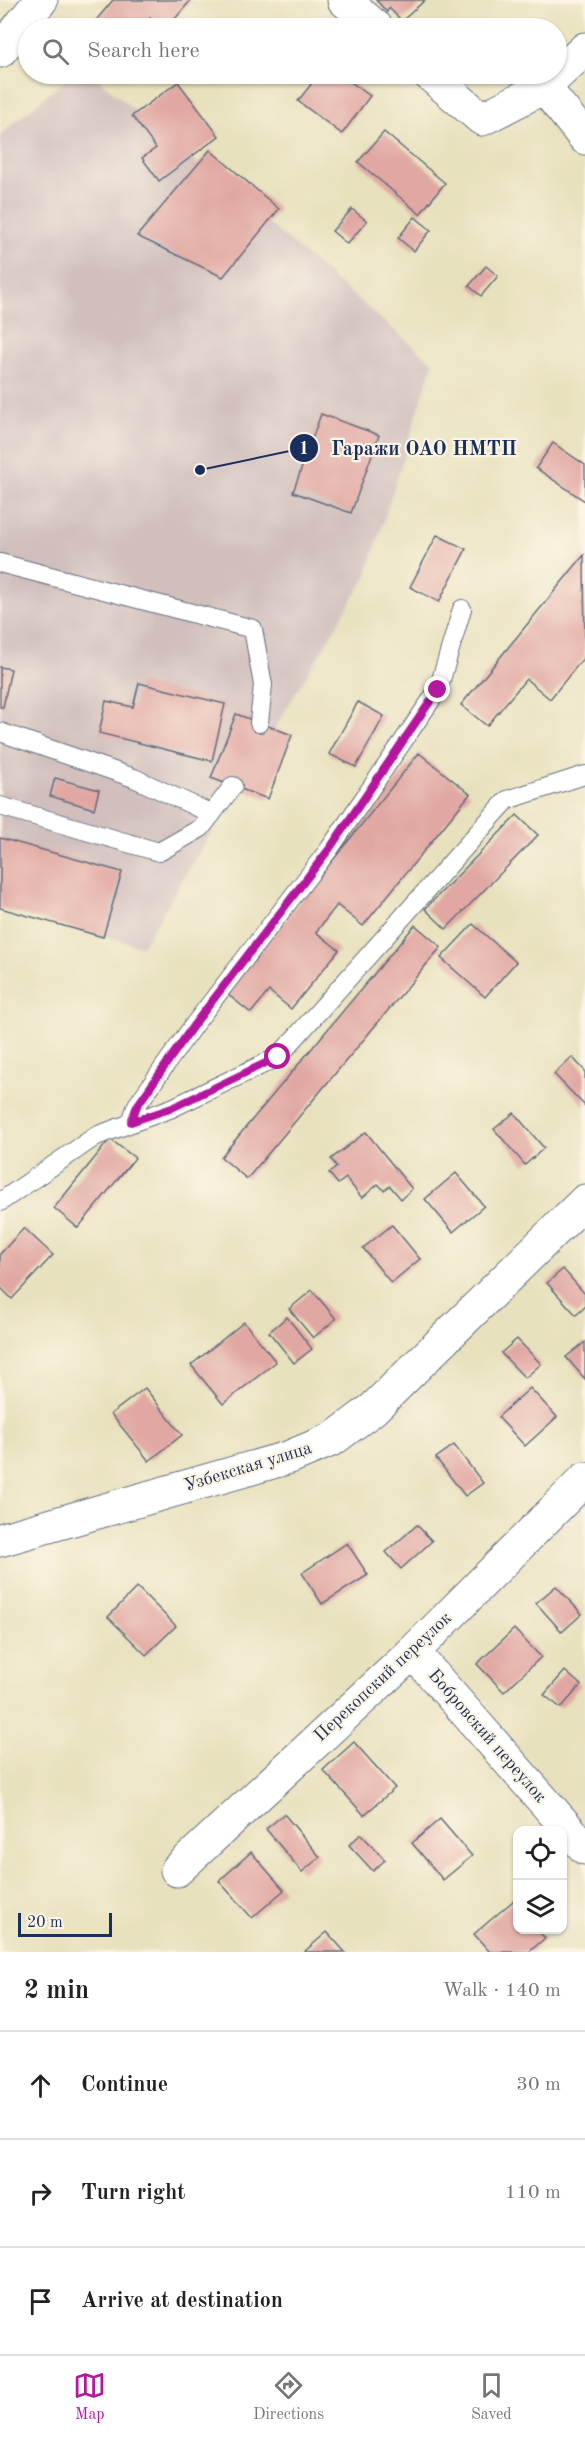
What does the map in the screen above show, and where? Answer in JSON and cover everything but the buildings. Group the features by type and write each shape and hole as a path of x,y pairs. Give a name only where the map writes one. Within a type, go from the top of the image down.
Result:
{"street":[{"path":"27,18 41,0"},
{"path":"344,0 365,18"},
{"path":"0,51 18,29"},
{"path":"567,66 585,49"},
{"path":"441,84 482,119 547,84"},
{"path":"544,87 585,138"},
{"name":"Узбекская улица","path":"1,1540 290,1457 333,1439 373,1409 585,1201"},
{"name":"Перекопский переулок","path":"177,1870 413,1652 585,1479"},
{"name":"Бобровский переулок","path":"413,1652 585,1848"}],"lane":[{"path":"0,563 253,629 263,685 259,723"},
{"path":"131,1122 137,1106 193,1026 330,848 438,690 462,609"},
{"path":"0,732 134,778 212,814"},
{"path":"0,1202 96,1136 172,1108 278,1057 507,800 585,775"},
{"path":"0,806 159,852 201,828 233,786"}],"shaded area":[{"path":"60,84 104,84 433,363 366,577 142,947 0,905 0,135"}],"place":[{"name":"Гаражи ОАО НМТП","path":"200,470"}],"route":[{"path":"278,1057 172,1108 131,1122 137,1106 193,1026 330,848 438,690"}]}
